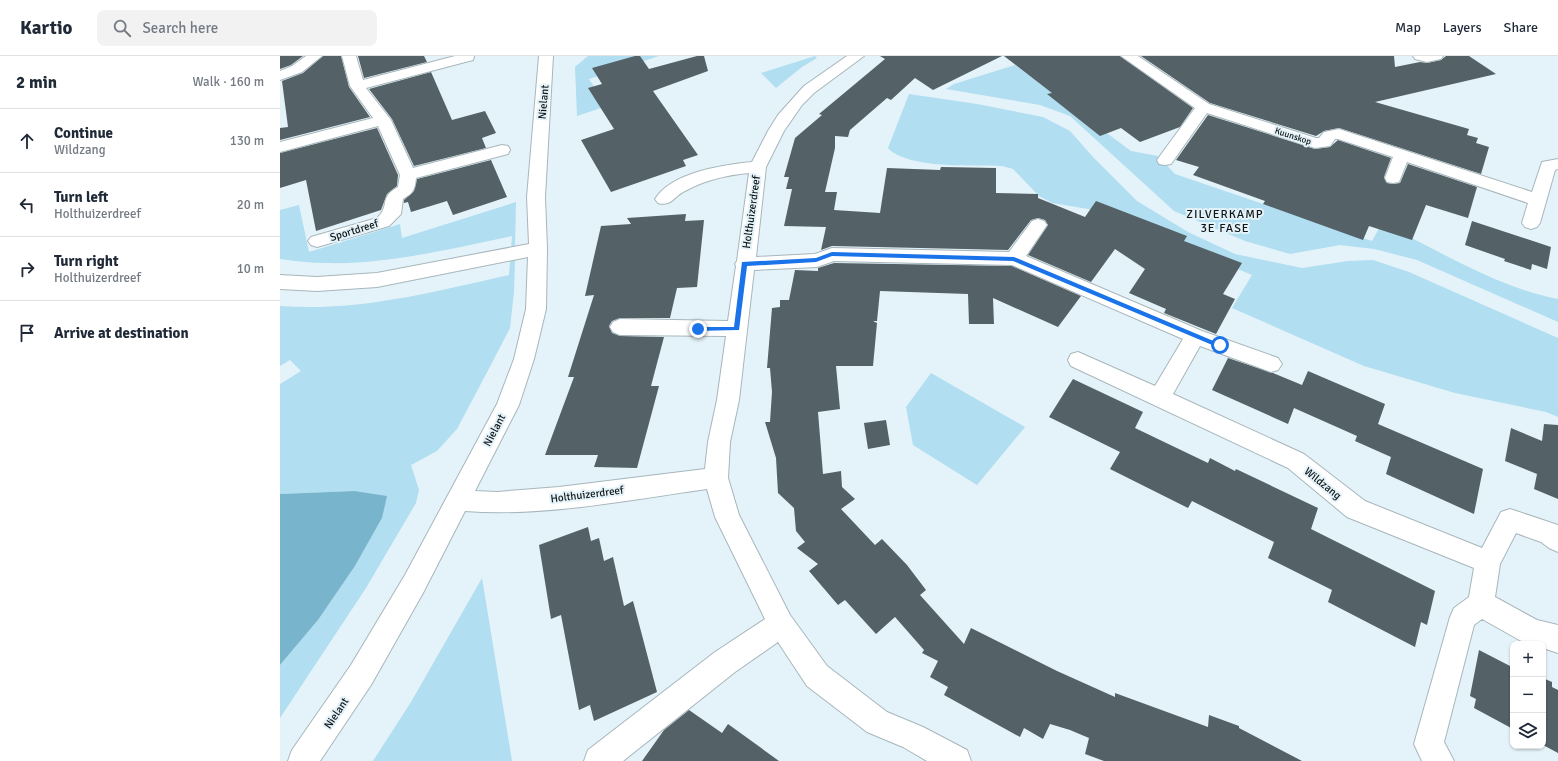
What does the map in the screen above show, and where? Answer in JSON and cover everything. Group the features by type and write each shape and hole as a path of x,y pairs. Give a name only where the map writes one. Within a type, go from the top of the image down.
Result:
{"street":[{"path":"280,76 297,68 315,56"},
{"path":"349,56 357,86 383,120 408,175 502,150"},
{"name":"Nielant","path":"303,761 361,675 414,584 508,405 524,359 536,310 538,249 536,197 546,56"},
{"name":"Holthuizerdreef","path":"857,56 819,81 798,98 782,118 766,145 758,167 744,264 728,400 719,442 716,478 727,517 781,624 816,676 877,722 913,737 956,761"},
{"name":"Kuunskop","path":"1128,56 1204,107 1315,143 1324,143 1330,135 1339,134 1538,200"},
{"path":"1420,56 1427,58 1436,56"},
{"path":"357,86 468,57"},
{"path":"1165,160 1204,107"},
{"path":"280,148 383,120"},
{"path":"1393,178 1402,154"},
{"path":"1531,223 1548,166 1558,164"},
{"name":"Holthuizerdreef","path":"664,199 678,186 719,171 758,167"},
{"name":"Sportdreef","path":"317,241 383,222 392,214 395,196 406,190 408,175"},
{"path":"1014,259 1038,224"},
{"path":"280,282 317,284 377,280 538,249"},
{"path":"744,264 816,260 832,254 1014,259 1195,336 1271,364"},
{"path":"620,327 737,329"},
{"path":"1160,397 1195,336"},
{"name":"Wildzang","path":"1078,360 1296,461 1356,509 1488,562"},
{"name":"Holthuizerdreef","path":"458,500 497,503 559,498 716,478"},
{"path":"1439,761 1429,744 1463,617 1481,604 1488,562 1510,520 1549,533 1558,540"},
{"path":"1481,604 1533,632 1558,639"},
{"path":"598,761 725,662 781,624"}],"shaded area":[{"path":"588,56 659,56 589,79 607,106 577,116 575,67"},
{"path":"815,56 817,58 802,67 776,88 761,73"},
{"path":"1015,65 1131,151 1158,156 1175,174 1372,241 1382,223 1490,277 1512,286 1558,299 1558,322 1417,260 1374,249 1340,245 1290,254 1245,241 1174,211 1070,116 1040,105 946,89 954,84"},
{"path":"909,94 977,104 1043,117 1070,131 1094,158 1137,201 1188,232 1235,254 1302,268 1348,261 1373,260 1409,272 1558,338 1558,417 1546,412 1455,393 1364,366 1232,308 1252,275 1100,211 1052,203 1039,196 1013,169 1002,166 925,163 910,160 897,155 888,148"},
{"path":"516,202 515,248 511,248 512,236 419,255 372,261 320,263 280,259 280,210 299,205 309,252 400,224 402,238"},
{"path":"515,260 514,292 510,328 457,429 437,451 411,465 419,490 416,503 366,588 280,718 280,665 318,620 355,566 382,518 354,491 280,494 280,384 301,371 290,360 280,366 280,306 338,306 424,294 509,275 510,261"},
{"path":"931,373 1025,427 977,485 913,445 906,407"},
{"path":"354,491 387,496 382,518 355,566 318,620 280,665 280,494"},
{"path":"482,578 512,761 373,761 411,702"}],"building":[{"path":"280,56 303,56 291,65 280,69"},
{"path":"323,56 341,56 349,87 370,117 280,140 280,128 288,127 282,81 303,73"},
{"path":"358,56 424,56 427,62 364,78"},
{"path":"635,56 640,56 649,69 697,56 704,56 708,71 653,91 698,155 683,160 686,166 611,192 581,140 614,129 588,88 602,84 592,68"},
{"path":"880,56 1002,56 933,90 915,78 891,100 887,98 850,130 848,137 835,136 835,148 825,192 837,192 834,210 880,213 887,168 940,170 941,167 996,168 996,193 1038,194 1038,198 1085,217 1096,201 1187,236 1184,241 1242,263 1223,294 1235,299 1216,334 1164,313 1166,309 1129,293 1145,269 1115,249 1091,282 1028,255 1048,225 1045,220 1038,218 1031,220 1008,250 832,246 821,250 826,227 784,226 792,189 786,189 789,177 784,177 795,138 822,115 819,114 885,59"},
{"path":"1004,56 1120,56 1193,108 1180,127 1140,142 1121,128 1100,136 1047,94 1052,93"},
{"path":"1141,56 1394,56 1395,67 1441,60 1446,56 1469,56 1496,74 1375,102 1469,129 1467,135 1478,138 1476,143 1489,147 1481,174 1339,128 1324,131 1316,136 1210,103"},
{"path":"431,72 452,120 485,111 496,133 482,138 486,148 414,166 392,119 369,89"},
{"path":"1208,115 1315,149 1330,147 1338,140 1391,158 1384,177 1387,183 1400,183 1408,164 1477,187 1468,218 1426,205 1412,240 1369,226 1363,240 1263,204 1265,201 1193,175 1199,167 1176,160"},
{"path":"377,128 398,175 397,186 387,194 381,210 316,231 306,180 280,188 280,153"},
{"path":"491,160 507,197 453,215 447,201 411,212 408,202 404,203 404,200 414,191 417,179"},
{"path":"686,214 685,221 704,220 697,287 677,288 670,318 620,318 612,321 609,326 612,333 620,336 664,337 651,386 659,386 637,468 594,467 598,455 545,455 574,377 568,377 594,295 585,296 601,226 631,224 627,218"},
{"path":"1472,221 1551,247 1547,269 1532,264 1531,270 1465,245"},
{"path":"834,263 1012,266 1081,296 1058,327 993,298 994,324 969,324 968,294 880,291 877,321 873,321 877,323 873,366 836,366 840,409 818,412 823,474 841,471 842,487 855,499 841,509 875,545 882,539 907,565 926,590 920,595 964,644 971,628 1057,671 1115,697 1115,693 1208,727 1209,715 1239,726 1239,728 1302,761 1104,761 1085,754 1089,738 1050,724 1043,739 1024,728 1020,737 944,695 948,687 930,677 938,661 922,653 924,650 895,617 876,634 845,600 838,605 809,571 818,564 797,548 805,542 796,531 794,508 778,493 776,458 765,422 770,422 772,392 770,368 767,368 772,308 780,307 780,300 789,300 795,270 818,271 818,268"},
{"path":"1228,358 1273,373 1302,385 1308,371 1385,404 1378,424 1483,469 1474,514 1386,474 1391,457 1355,441 1357,436 1294,408 1288,424 1212,390"},
{"path":"1073,379 1143,412 1135,428 1208,463 1210,458 1235,471 1236,469 1318,508 1311,529 1435,591 1427,625 1421,622 1415,647 1328,602 1332,590 1268,558 1274,542 1192,501 1188,508 1110,469 1120,452 1049,417"},
{"path":"886,420 890,445 868,449 864,423"},
{"path":"1544,424 1558,425 1558,499 1534,489 1537,474 1505,461 1511,428 1542,441"},
{"path":"588,527 591,541 599,538 604,561 613,557 624,606 633,601 657,692 594,721 590,705 579,710 561,615 551,619 539,545"},
{"path":"1479,650 1510,666 1510,727 1474,708 1476,699 1470,696"},
{"path":"1546,679 1552,682 1552,687 1558,690 1558,753 1546,747"},
{"path":"689,710 722,733 728,724 779,761 642,761 664,730"}],"district":[{"name":"ZILVERKAMP 3E FASE","path":"1225,221"}],"route":[{"path":"698,329 737,329 744,264 816,260 832,254 1014,259 1195,336 1220,345"}]}
